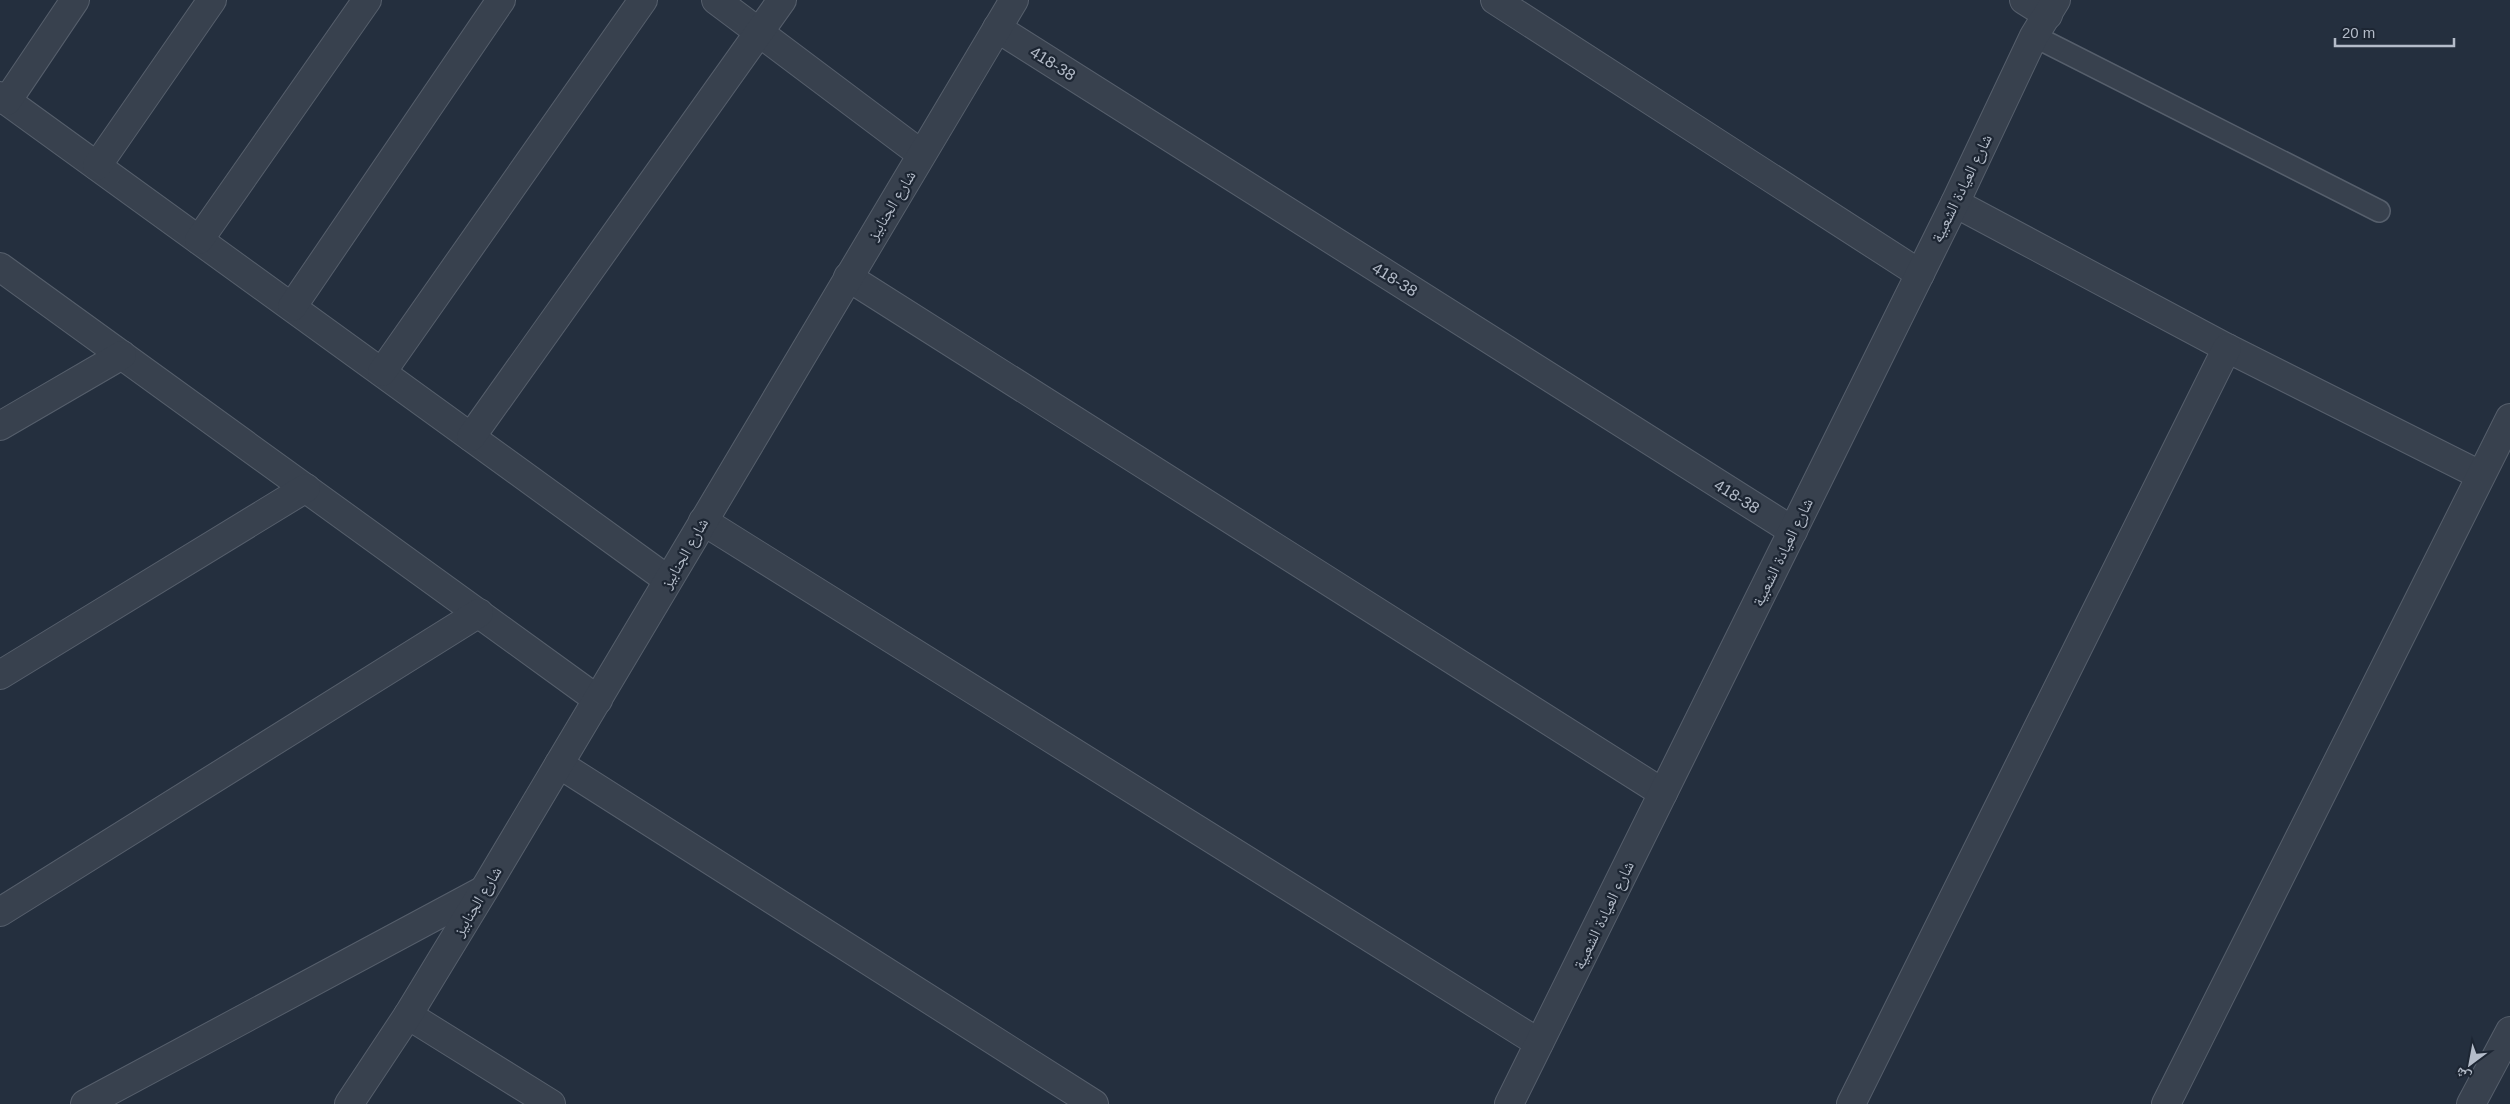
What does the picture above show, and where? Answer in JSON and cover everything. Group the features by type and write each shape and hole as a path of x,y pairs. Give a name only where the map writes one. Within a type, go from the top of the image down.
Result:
{"street":[{"path":"75,0 4,99 668,580"},
{"path":"97,166 212,0"},
{"path":"199,240 367,0"},
{"path":"292,308 501,0"},
{"path":"382,372 643,0"},
{"path":"716,0 921,154"},
{"path":"471,437 782,0"},
{"name":"شارع الجنابيز","path":"349,1104 408,1015 484,890 1014,0"},
{"path":"1495,0 1920,274"},
{"path":"2024,0 2046,17"},
{"name":"شارع العيادة الشعبية","path":"1509,1104 2046,17"},
{"name":"418-38","path":"997,28 1793,531"},
{"path":"1955,203 2226,348 2480,475"},
{"path":"0,267 598,700"},
{"path":"848,277 1664,793"},
{"path":"1851,1104 2226,348"},
{"path":"0,426 122,355"},
{"path":"2166,1104 2510,418"},
{"path":"0,675 306,488"},
{"path":"702,521 1539,1043"},
{"path":"0,912 479,613"},
{"path":"559,764 1094,1104"},
{"path":"85,1104 484,890"},
{"path":"408,1015 551,1104"},
{"path":"2471,1104 2510,1031"}],"lane":[{"path":"2046,17 2379,211"}]}
